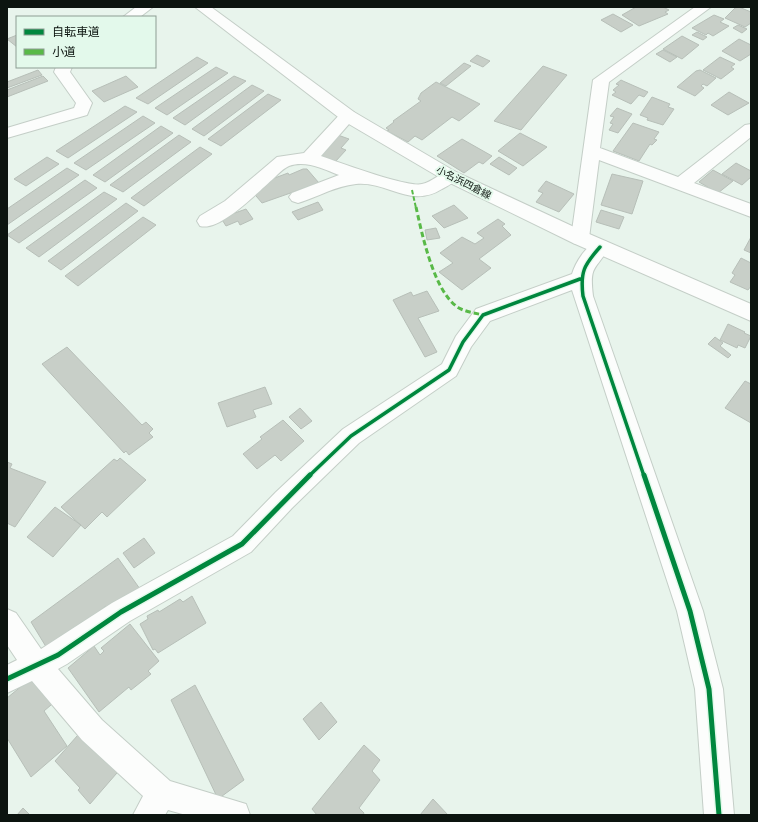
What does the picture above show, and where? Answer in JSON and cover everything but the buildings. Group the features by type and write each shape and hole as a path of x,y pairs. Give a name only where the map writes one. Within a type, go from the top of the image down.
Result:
{"street":[{"path":"132,16 146,7"},
{"name":"小名浜四倉線","path":"202,7 348,116 450,176 590,242 751,313"},
{"path":"680,7 700,10"},
{"path":"700,10 601,80 592,151 590,242 580,279 589,314 690,610 709,689 719,815"},
{"path":"7,133 72,115 81,111 84,103 62,72 64,68"},
{"path":"309,158 348,116"},
{"path":"679,185 751,129"},
{"path":"592,151 751,211"},
{"path":"206,221 231,205 283,161 309,158 365,178 421,191 428,189 450,176"},
{"path":"298,198 327,186 352,179 365,178"},
{"path":"7,680 58,655 121,612 242,544 284,500 351,436 449,370 463,342 483,315 580,279"},
{"path":"7,622 36,665 155,804 235,815"}],"marked path":[{"path":"412,190 428,253 434,270 448,298 460,309 483,315"}],"cycle path":[{"path":"600,247 584,268 582,274 583,296 690,611 709,689 719,815"},
{"path":"7,679 58,655 121,612 242,544 284,500 351,436 449,370 463,342 483,315 580,279"}]}
